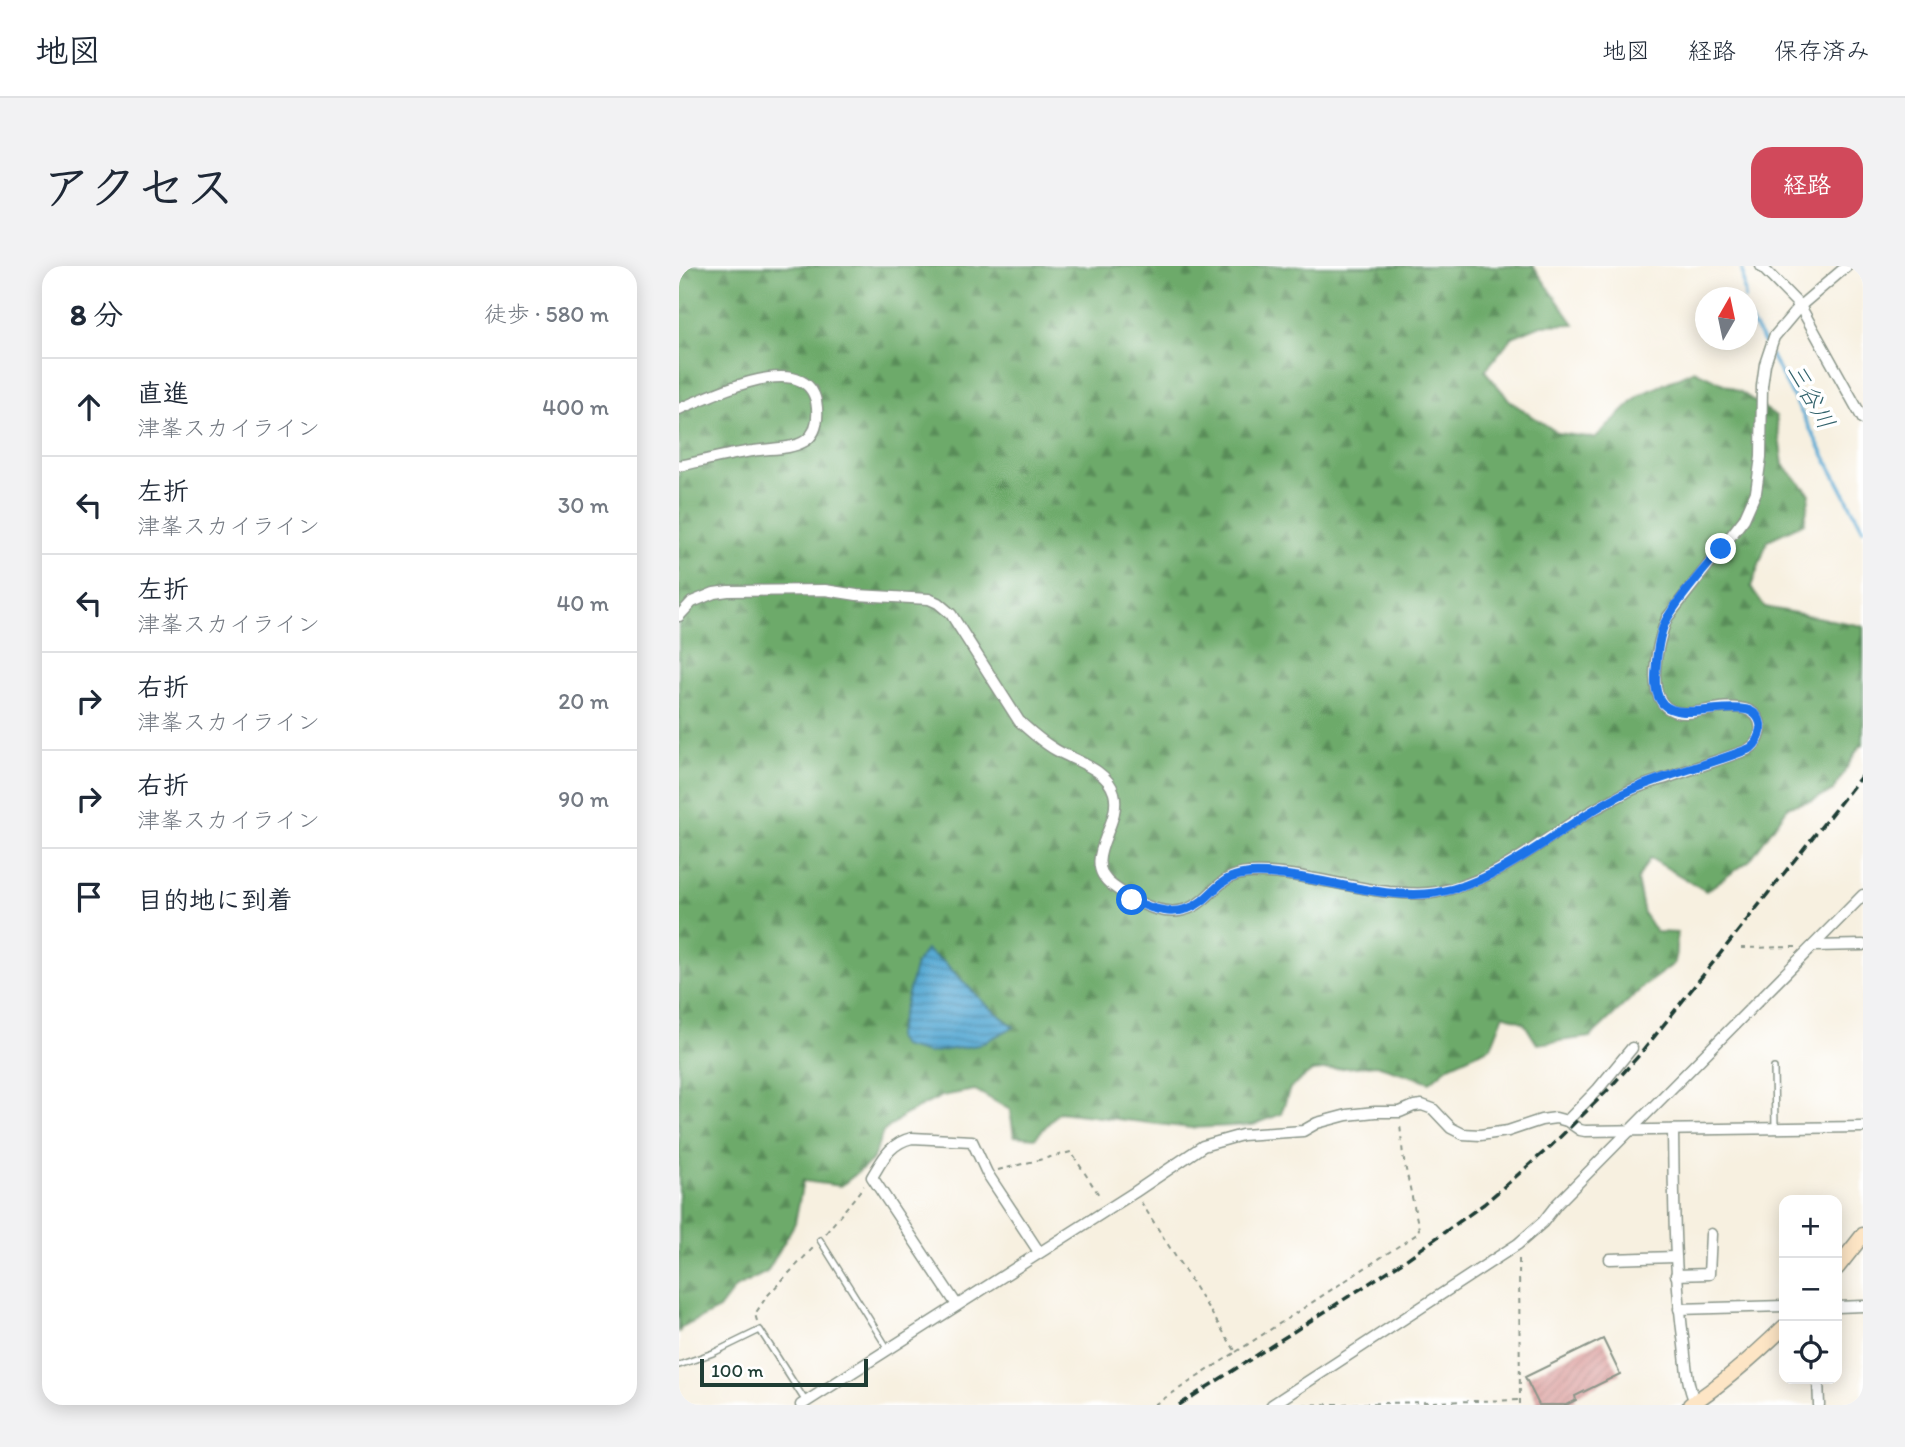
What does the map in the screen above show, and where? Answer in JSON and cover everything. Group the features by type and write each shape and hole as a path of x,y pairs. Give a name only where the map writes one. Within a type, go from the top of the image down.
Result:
{"main road":[{"path":"1842,1262 1863,1235"},
{"path":"1693,1404 1739,1368 1779,1332"}],"street":[{"path":"1761,266 1800,306 1863,419"},
{"path":"679,616 692,602 728,591 825,590 866,596 919,598 938,603 951,614 1019,720 1034,735 1090,767 1111,786 1115,807 1100,855 1100,871 1110,884 1146,907 1159,911 1184,909 1204,900 1223,881 1247,873 1293,876 1406,894 1435,893 1472,883 1498,872 1581,817 1631,790 1747,750 1757,743 1761,731 1760,723 1751,711 1734,708 1685,713 1674,711 1663,704 1655,680 1660,635 1667,618 1744,519 1756,492 1761,457 1762,386 1765,364 1774,337 1800,306 1847,266"},
{"path":"679,409 753,380 776,376 796,379 805,384 814,394 818,413 814,431 802,443 679,466"},
{"path":"1272,1405 1518,1244 1543,1222 1557,1204 1863,895"},
{"path":"1813,946 1863,945"},
{"path":"1567,1121 1632,1048"},
{"path":"804,1403 1203,1146 1242,1135 1303,1131 1317,1123 1347,1115 1401,1112 1422,1105 1433,1109 1451,1128 1463,1134 1480,1135 1508,1131 1556,1118 1585,1131 1863,1127"},
{"path":"1672,1130 1676,1275 1693,1404"},
{"path":"957,1305 872,1177 892,1146 912,1138 972,1141 987,1172 1039,1252"},
{"path":"1676,1275 1709,1274 1711,1234"},
{"path":"1610,1259 1675,1257"},
{"path":"1679,1309 1779,1306"},
{"path":"1842,1307 1863,1307"},
{"path":"1818,1384 1819,1405"}],"lane":[{"path":"1774,1068 1775,1129"},
{"path":"820,1240 888,1349"},
{"path":"679,1365 713,1353 760,1330 804,1403"}],"path":[{"path":"1741,948 1813,946"},
{"path":"1154,1405 1417,1234 1419,1229 1403,1156 1401,1112"},
{"path":"987,1172 1071,1152 1108,1209"},
{"path":"760,1330 755,1314 768,1296 820,1240 872,1177"},
{"path":"1135,1192 1236,1352"},
{"path":"1518,1244 1520,1405"},
{"path":"1294,1405 1520,1400"}],"green space":[{"path":"679,266 1533,266 1574,324 1541,325 1512,337 1485,371 1511,402 1558,433 1595,438 1640,395 1694,370 1741,392 1776,416 1783,465 1810,494 1804,523 1768,540 1751,587 1765,607 1863,626 1863,745 1859,747 1833,791 1789,806 1750,860 1706,891 1650,858 1637,880 1644,914 1656,932 1677,933 1675,963 1645,985 1590,1037 1537,1044 1524,1023 1504,1014 1491,1047 1449,1066 1430,1082 1376,1065 1312,1071 1290,1088 1281,1114 1253,1125 1191,1128 1059,1112 1035,1138 1014,1136 1010,1110 975,1090 942,1096 904,1115 883,1132 872,1161 841,1186 803,1181 795,1223 767,1272 735,1288 719,1309 681,1328 679,1333","holes":["945,963 985,1004 1014,1026 916,964"]}],"water":[{"path":"926,950 945,963 985,1004 1014,1027 978,1045 928,1053 902,1046 896,1038 916,964"}],"building":[{"path":"1603,1339 1620,1374 1575,1396 1576,1400 1566,1405 1539,1405 1525,1377"}],"waterway":[{"name":"三谷川","path":"1742,266 1744,287"},
{"name":"三谷川","path":"1758,332 1768,348"},
{"name":"三谷川","path":"1771,355 1863,529"}],"railway":[{"path":"1179,1405 1404,1261 1484,1204 1551,1146 1642,1052 1863,774"}],"route":[{"path":"1132,900 1159,911 1184,909 1204,900 1223,881 1247,873 1293,876 1406,894 1435,893 1472,883 1498,872 1581,817 1631,790 1751,748 1757,743 1761,731 1758,720 1751,711 1734,708 1685,713 1674,711 1663,704 1655,687 1660,635 1667,618 1721,549"}]}
